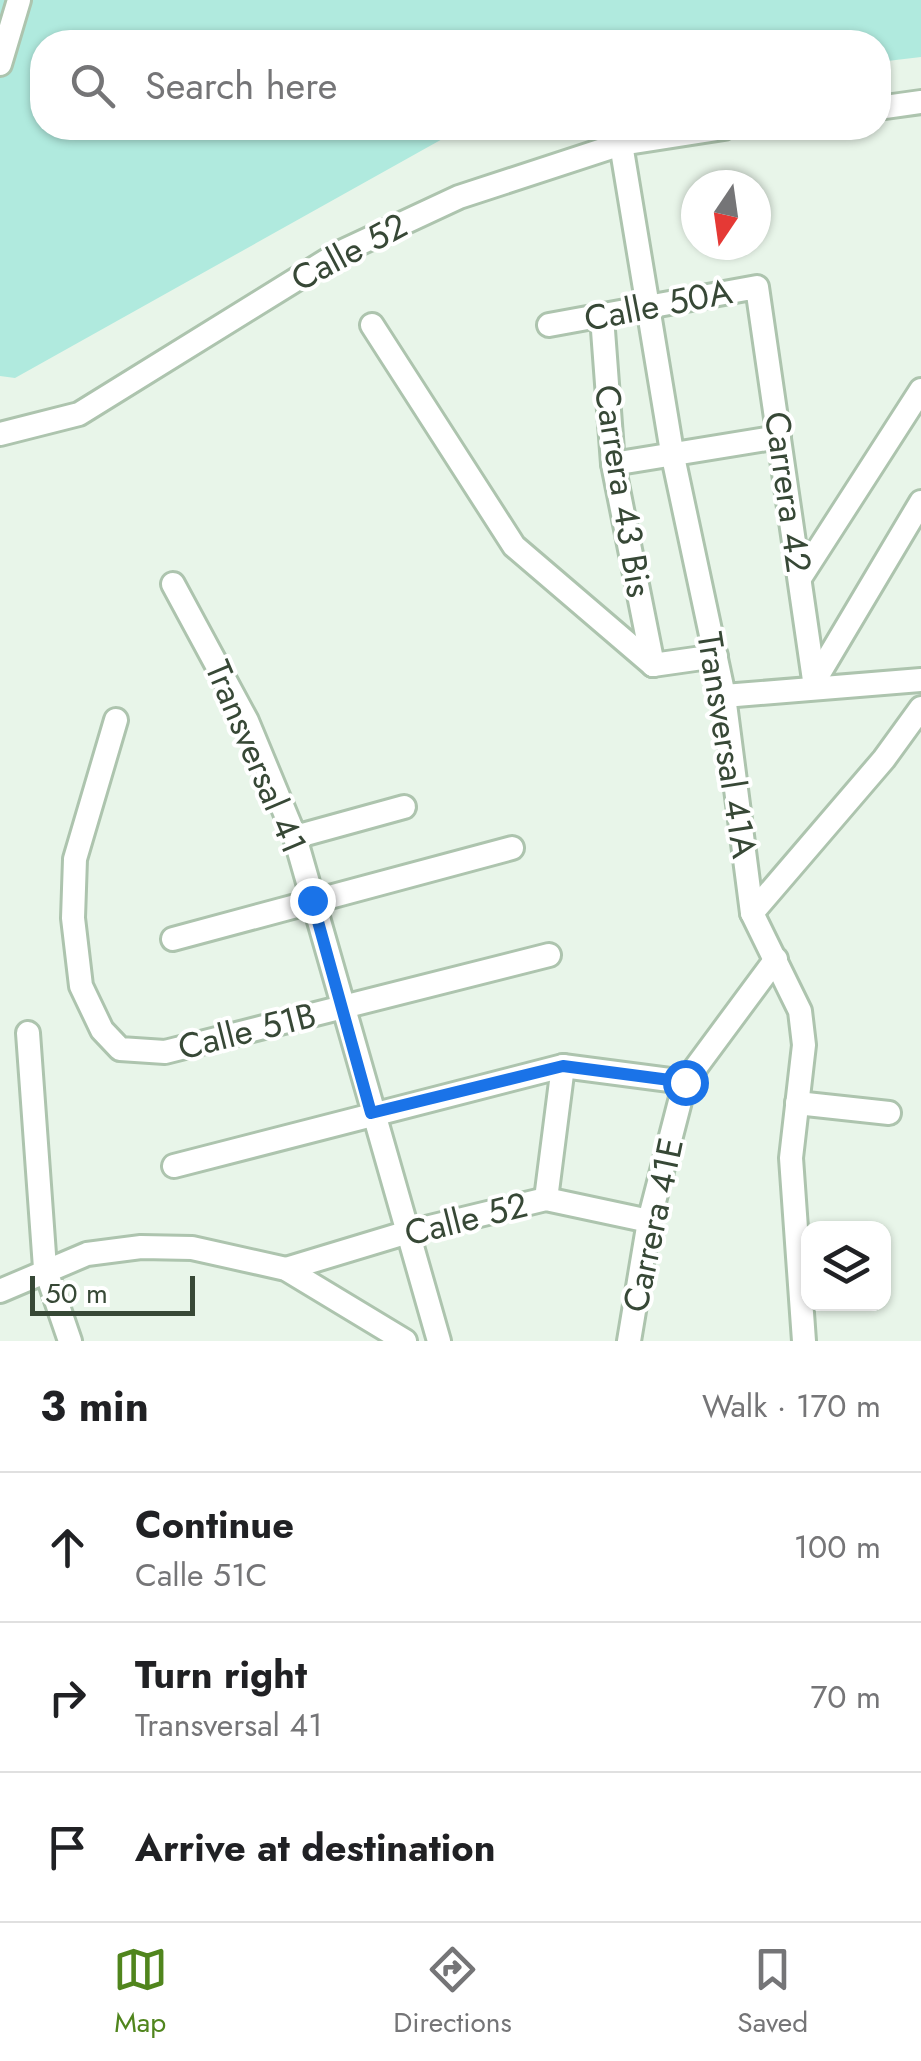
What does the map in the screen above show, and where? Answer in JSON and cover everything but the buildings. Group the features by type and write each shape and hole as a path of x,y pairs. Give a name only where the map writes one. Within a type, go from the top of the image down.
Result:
{"street":[{"path":"0,64 20,0"},
{"path":"891,106 921,102"},
{"name":"Calle 52","path":"0,434 79,414 339,253 442,205 621,144 647,140"},
{"name":"Transversal 41A","path":"621,144 672,452 724,696 752,913 800,1012 804,1046 791,1158 804,1341"},
{"name":"Calle 50A","path":"549,325 750,288 758,288 762,296"},
{"name":"Carrera 42","path":"762,296 815,684"},
{"name":"Carrera 43 Bis","path":"602,317 613,464 653,665"},
{"path":"372,325 514,546 653,665 716,656"},
{"path":"800,578 921,390"},
{"path":"613,464 780,437"},
{"path":"815,684 921,502"},
{"name":"Transversal 41","path":"173,584 247,720 295,837 405,1233 439,1341"},
{"path":"724,696 815,684 921,680"},
{"path":"752,913 884,759 921,708"},
{"name":"Calle 51B","path":"116,720 75,859 74,918 82,986 102,1030 120,1049 165,1052 549,955"},
{"path":"295,837 404,806"},
{"path":"173,939 512,848"},
{"name":"Carrera 41E","path":"629,1341 649,1222 685,1082 776,960"},
{"path":"28,1033 44,1268 70,1341"},
{"path":"174,1166 563,1066 685,1082"},
{"path":"546,1199 563,1066"},
{"path":"797,1103 889,1113"},
{"name":"Calle 52","path":"286,1269 405,1233 546,1199 649,1222"},
{"path":"0,1291 44,1268 87,1254 140,1247 192,1248 286,1269 405,1341"}],"shaded area":[{"path":"0,0 921,0 921,57 891,61 891,30 30,30 30,140 441,140 15,378 0,376"}],"route":[{"path":"312,900 371,1113 563,1066 685,1082"}]}
